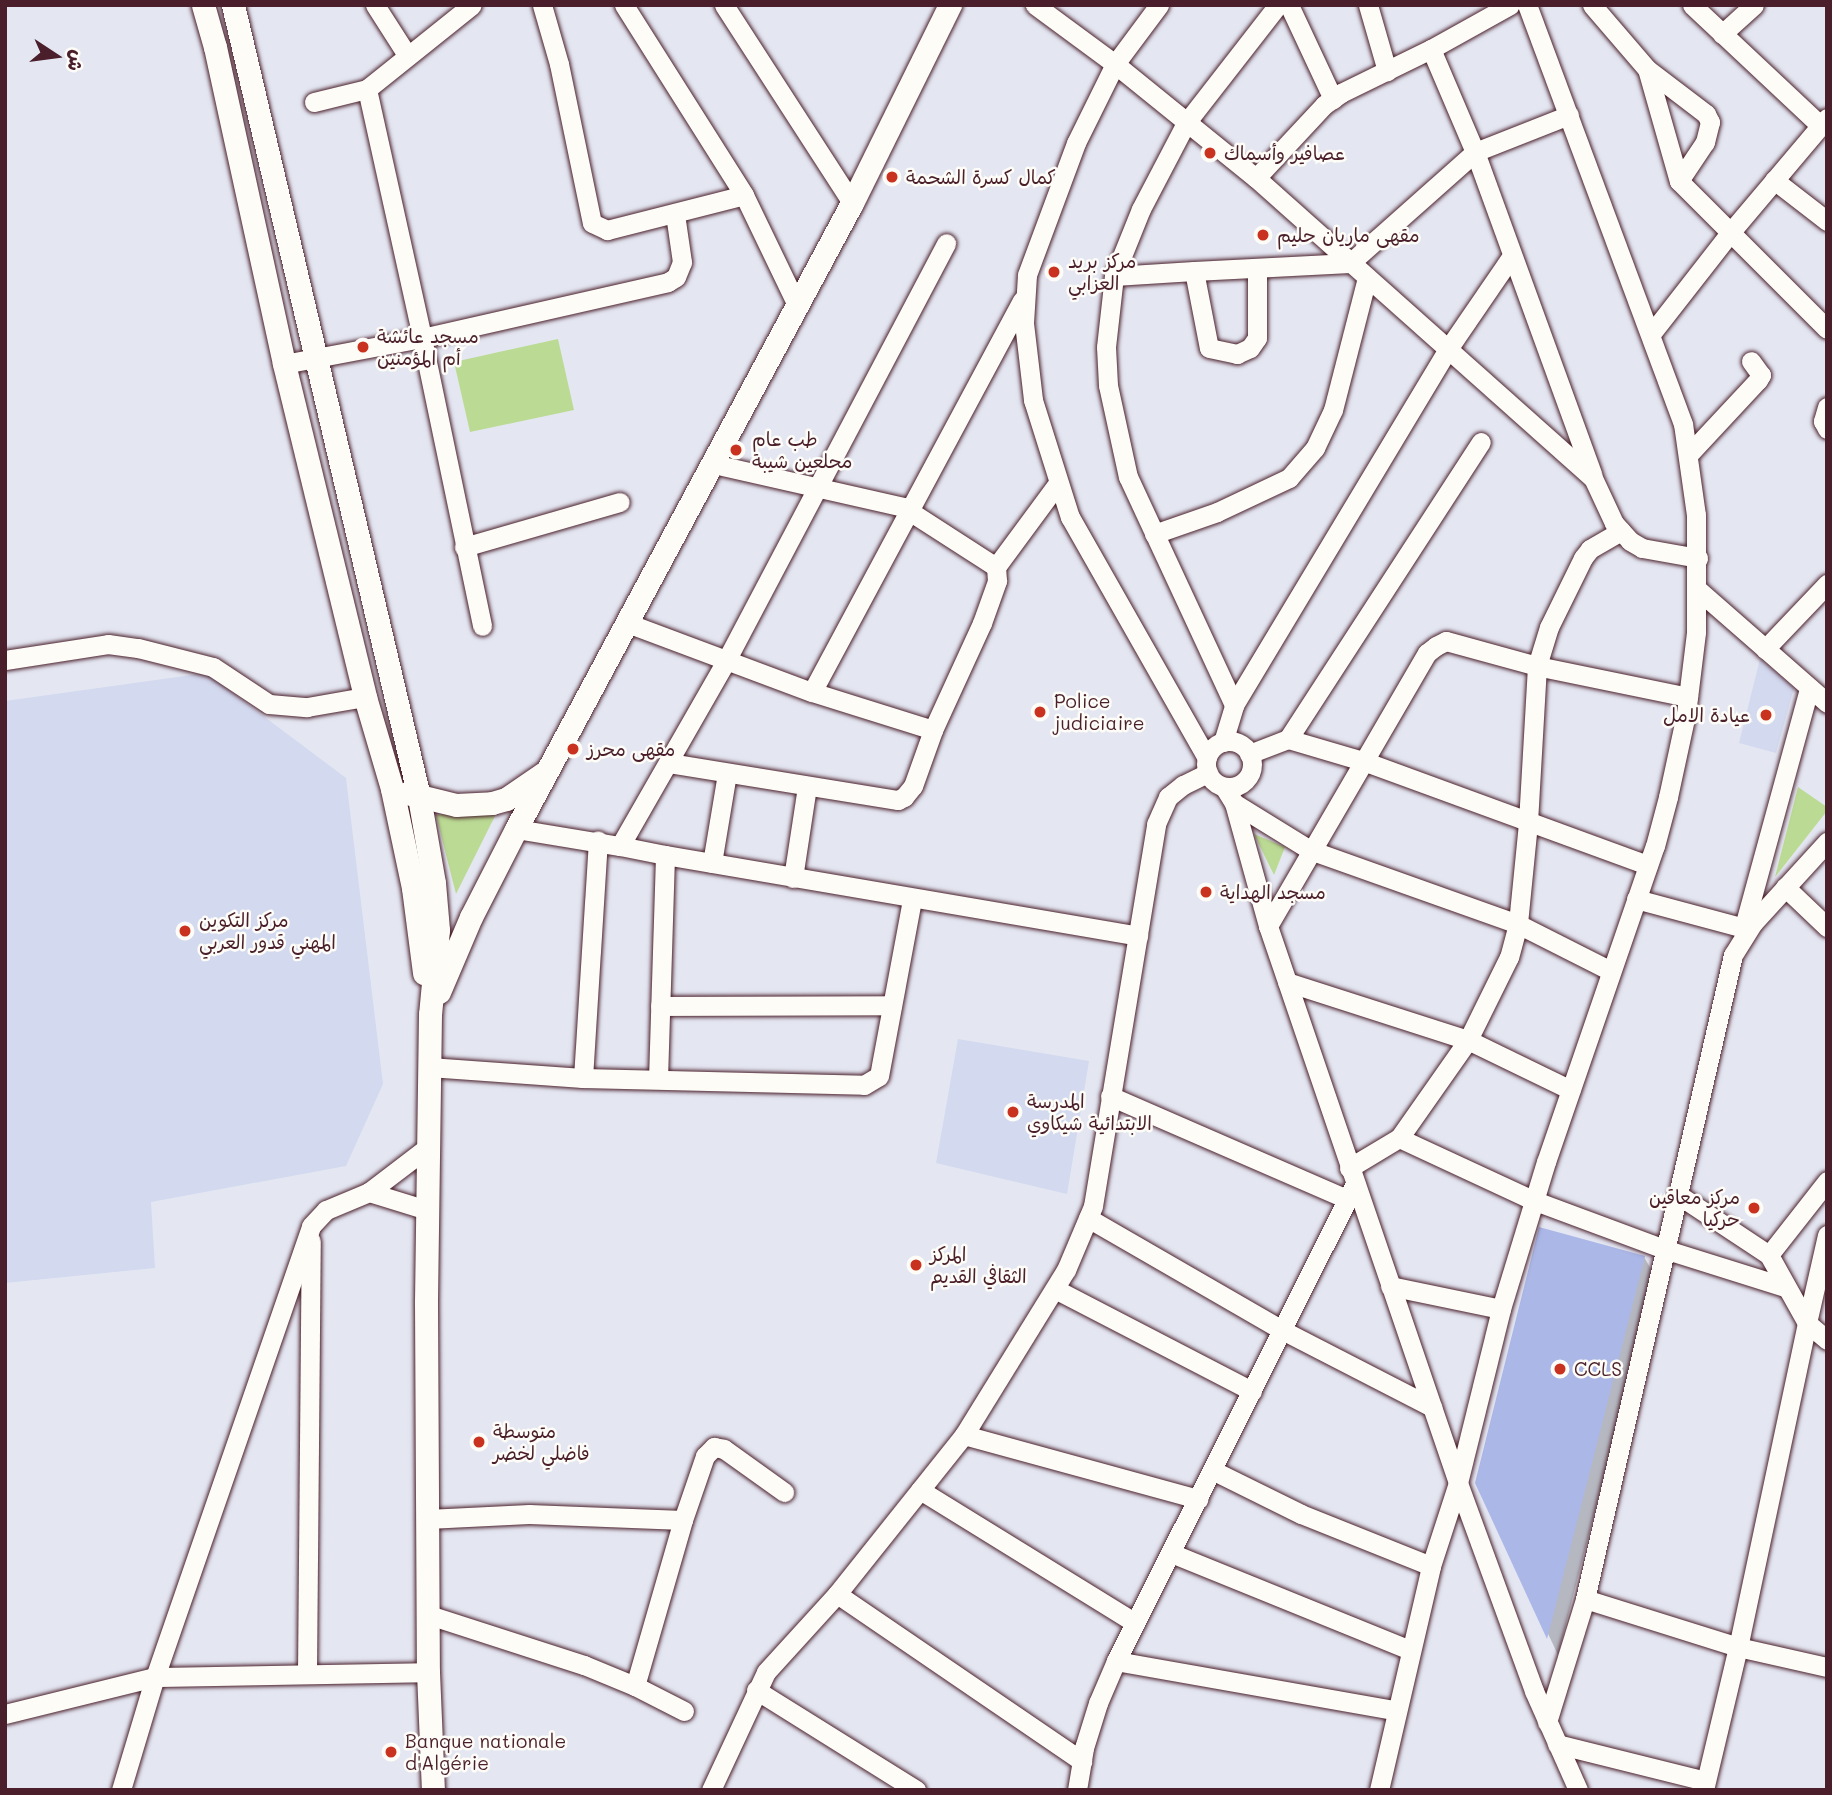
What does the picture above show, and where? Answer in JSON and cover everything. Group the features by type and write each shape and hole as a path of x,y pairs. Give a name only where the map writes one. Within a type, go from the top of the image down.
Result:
{"main road":[{"path":"203,5 215,47 284,364 324,531 365,697 392,789 413,888 430,1014"},
{"path":"233,5 353,526 419,797 434,883 438,930 430,1014 427,1210 428,1672 433,1790"},
{"path":"430,1014 471,917 516,829 852,204 950,5"},
{"path":"324,531 353,526"},
{"path":"392,789 456,805 492,803 506,799 547,771"}],"street":[{"path":"375,5 407,55"},
{"path":"314,102 367,89 472,5"},
{"path":"541,5 559,64 592,223 607,230 744,195"},
{"path":"724,5 852,204"},
{"path":"1035,5 1115,64 1256,178 1594,478"},
{"path":"1159,5 1115,64 1076,143 1027,275 1024,298 1026,346 1033,400 1070,517 1217,784 1229,795 1310,850 1518,924 1611,971"},
{"path":"1234,705 1128,477 1108,385 1106,347 1114,276 1141,209 1186,123 1278,5"},
{"path":"1289,5 1333,99"},
{"path":"1368,5 1387,71"},
{"path":"1256,178 1333,99 1432,49 1510,5"},
{"path":"1379,1790 1395,1710 1431,1566 1458,1483 1501,1309 1571,1090 1648,865 1678,756 1696,632 1698,558 1689,454 1683,424 1527,5"},
{"path":"1592,5 1647,69 1706,114 1710,122 1705,142 1679,180"},
{"path":"1651,334 1729,233 1824,122 1692,5"},
{"path":"1722,34 1754,5"},
{"path":"630,8 744,195 797,305"},
{"path":"1432,49 1475,152 1511,257 1605,506 1620,531 1642,548 1698,558"},
{"path":"1647,69 1679,180 1827,329"},
{"path":"367,89 482,626"},
{"path":"1114,276 1350,263 1475,152 1569,114"},
{"path":"1774,180 1827,221"},
{"path":"284,364 422,338 668,282 676,277 682,262 675,214"},
{"path":"620,846 727,659 946,243"},
{"path":"710,1790 766,1672 836,1594 964,1435 1055,1289 1088,1218 1160,810 1183,785 1207,765 1210,751 1223,742 1234,705 1448,349 1511,257"},
{"path":"1194,271 1209,348 1237,354 1250,348 1257,338 1257,268"},
{"path":"1154,534 1217,512 1289,478 1315,448 1333,410 1367,278"},
{"path":"812,692 1024,298"},
{"path":"1689,454 1758,380 1760,375 1751,361"},
{"path":"1827,407 1823,421 1827,429"},
{"path":"1249,754 1289,739 1481,442"},
{"path":"714,464 909,511 996,567"},
{"path":"668,764 898,800 913,786 933,730 982,622 998,581 996,567 1058,483"},
{"path":"464,547 620,502"},
{"path":"1077,1790 1082,1760 1098,1703 1116,1661 1282,1330 1350,1184 1399,1138 1468,1040 1509,957 1518,924 1528,823 1537,666 1549,627 1583,558 1590,549 1620,531"},
{"path":"1765,649 1827,584"},
{"path":"1697,589 1827,703"},
{"path":"627,622 812,692 933,730"},
{"path":"1268,926 1310,850 1366,762 1427,653 1436,646 1446,641 1537,666 1688,696"},
{"path":"5,660 108,644 138,648 213,667 270,704 307,707 365,697"},
{"path":"1547,1722 1585,1599 1680,1196 1733,955 1742,933 1809,688"},
{"path":"1289,739 1366,762 1648,865"},
{"path":"1223,742 1238,744 1249,754 1251,769 1244,781 1229,795"},
{"path":"712,863 727,773"},
{"path":"793,878 807,786"},
{"path":"1229,795 1350,1184 1390,1286 1458,1483 1547,1722 1578,1790"},
{"path":"516,829 1138,936"},
{"path":"583,1078 598,841"},
{"path":"1742,933 1827,842"},
{"path":"658,1079 665,855"},
{"path":"1785,887 1827,927"},
{"path":"429,1067 583,1078 864,1085 879,1076 912,899"},
{"path":"1636,899 1742,933"},
{"path":"1287,982 1468,1040 1571,1090"},
{"path":"660,1006 892,1006"},
{"path":"1110,1096 1350,1184"},
{"path":"1399,1138 1535,1201 1667,1250 1785,1287"},
{"path":"121,1790 155,1677 311,1226 326,1210 369,1192 428,1147"},
{"path":"1769,1255 1827,1181"},
{"path":"369,1192 427,1210"},
{"path":"1680,1196 1769,1255 1807,1323 1827,1340"},
{"path":"1088,1218 1282,1330 1432,1408"},
{"path":"307,1674 311,1226"},
{"path":"1557,1744 1704,1785 1738,1647 1827,1235"},
{"path":"1390,1286 1501,1309"},
{"path":"1055,1289 1252,1391"},
{"path":"964,1435 1198,1499"},
{"path":"635,1686 683,1520 705,1456 714,1447 724,1449 784,1492"},
{"path":"1212,1470 1301,1514 1431,1566"},
{"path":"920,1490 1135,1623"},
{"path":"427,1519 529,1514 683,1520"},
{"path":"1171,1553 1410,1650"},
{"path":"836,1594 1082,1760"},
{"path":"1585,1599 1738,1647 1827,1667"},
{"path":"429,1615 584,1665 635,1686 684,1711"},
{"path":"1116,1661 1395,1710"},
{"path":"5,1714 155,1677 428,1672"},
{"path":"756,1690 916,1790"}],"shaded area":[{"name":"عيادة الامل","path":"1760,659 1794,688 1776,753 1739,743"},
{"name":"مركز التكوين المهني قدور العربي","path":"206,673 346,778 383,1084 346,1166 151,1202 155,1268 5,1283 5,701"},
{"name":"المدرسة الابتدائية شيكاوي","path":"958,1039 1089,1061 1067,1194 936,1163"}],"green space":[{"path":"558,339 574,410 470,432 454,362"},
{"path":"1798,787 1827,807 1827,811 1775,877"},
{"path":"499,808 456,894 436,815"},
{"path":"1254,834 1285,847 1274,875"}],"building":[{"name":"CCLS","path":"1539,1227 1645,1256 1547,1639 1475,1483"}],"place":[{"name":"عصافير وأسماك","path":"1210,153"},
{"name":"كمال كسرة الشحمة","path":"892,177"},
{"name":"مقهى ماريان حليم","path":"1263,235"},
{"name":"مركز بريد العزابي","path":"1054,272"},
{"name":"مسجد عائشة أم المؤمنين","path":"363,347"},
{"name":"طب عام محلعين شيبة","path":"736,450"},
{"name":"Police judiciaire","path":"1040,712"},
{"name":"عيادة الامل","path":"1766,715"},
{"name":"مقهى محرز","path":"573,749"},
{"name":"مسجد الهداية","path":"1206,892"},
{"name":"مركز التكوين المهني قدور العربي","path":"185,931"},
{"name":"المدرسة الابتدائية شيكاوي","path":"1013,1112"},
{"name":"مركز معاقين حركيا","path":"1754,1208"},
{"name":"المركز الثقافي القديم","path":"916,1265"},
{"name":"CCLS","path":"1560,1369"},
{"name":"متوسطة فاضلي لخضر","path":"479,1442"},
{"name":"Banque nationale d'Algérie","path":"391,1752"}]}
